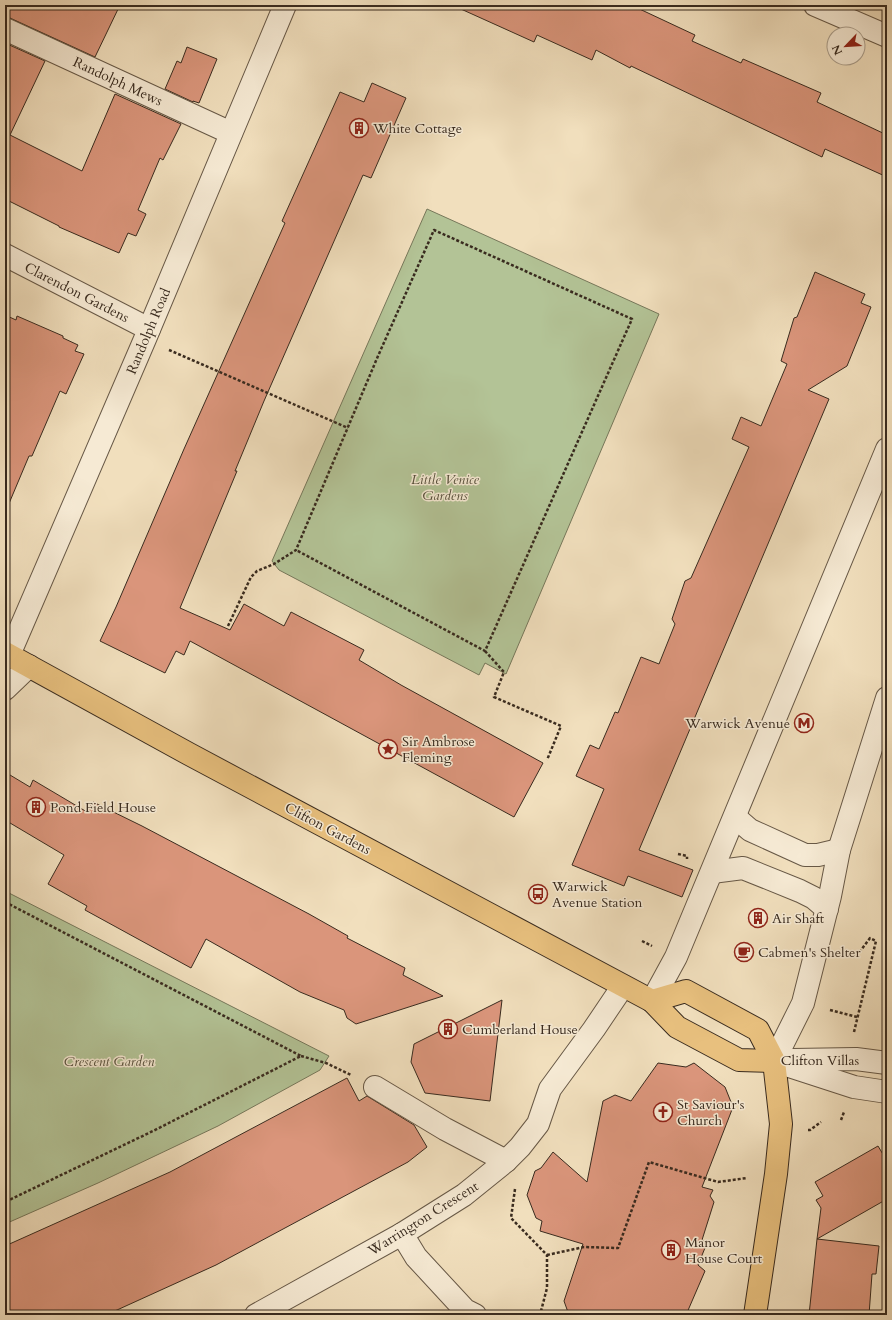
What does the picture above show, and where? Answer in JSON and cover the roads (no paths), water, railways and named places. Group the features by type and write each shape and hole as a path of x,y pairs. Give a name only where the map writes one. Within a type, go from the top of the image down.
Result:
{"main road":[{"name":"Clifton Gardens","path":"7,654 189,754 652,1001 677,1026 739,1060 774,1060"},
{"path":"652,1001 686,991 758,1030 774,1060 781,1124 776,1174 755,1315"}],"street":[{"name":"Randolph Road","path":"7,654 147,334 285,5"},
{"path":"815,5 887,36"},
{"name":"Randolph Mews","path":"5,29 231,133"},
{"name":"Clarendon Gardens","path":"5,255 147,334"},
{"path":"652,1001 676,957 887,450"},
{"path":"5,689 29,666"},
{"path":"774,1060 803,1003 827,909 839,850 887,698"},
{"path":"735,817 750,830 805,855 818,856 839,850"},
{"path":"712,872 743,868 800,891 814,898 827,909"},
{"name":"Warrington Crescent","path":"256,1315 402,1234 464,1195 513,1154 538,1124 550,1089 594,1029 623,986"},
{"name":"Clifton Villas","path":"774,1060 856,1059 887,1063"},
{"name":"Clifton Villas","path":"774,1060 854,1086 887,1092"},
{"path":"375,1086 445,1129 513,1154"},
{"path":"402,1234 421,1262 465,1310 475,1315"}],"place":[{"name":"White Cottage","path":"359,128"},
{"name":"Warwick Avenue","path":"804,723"},
{"name":"Sir Ambrose Fleming","path":"388,749"},
{"name":"Pond Field House","path":"36,807"},
{"name":"Warwick Avenue Station","path":"538,894"},
{"name":"Air Shaft","path":"758,918"},
{"name":"Cabmen's Shelter","path":"744,952"},
{"name":"Cumberland House","path":"448,1029"},
{"name":"St Saviour's Church","path":"663,1112"},
{"name":"Manor House Court","path":"671,1250"}],"park label":[{"name":"Little Venice Gardens","path":"445,488"},
{"name":"Crescent Garden","path":"109,1061"}]}
